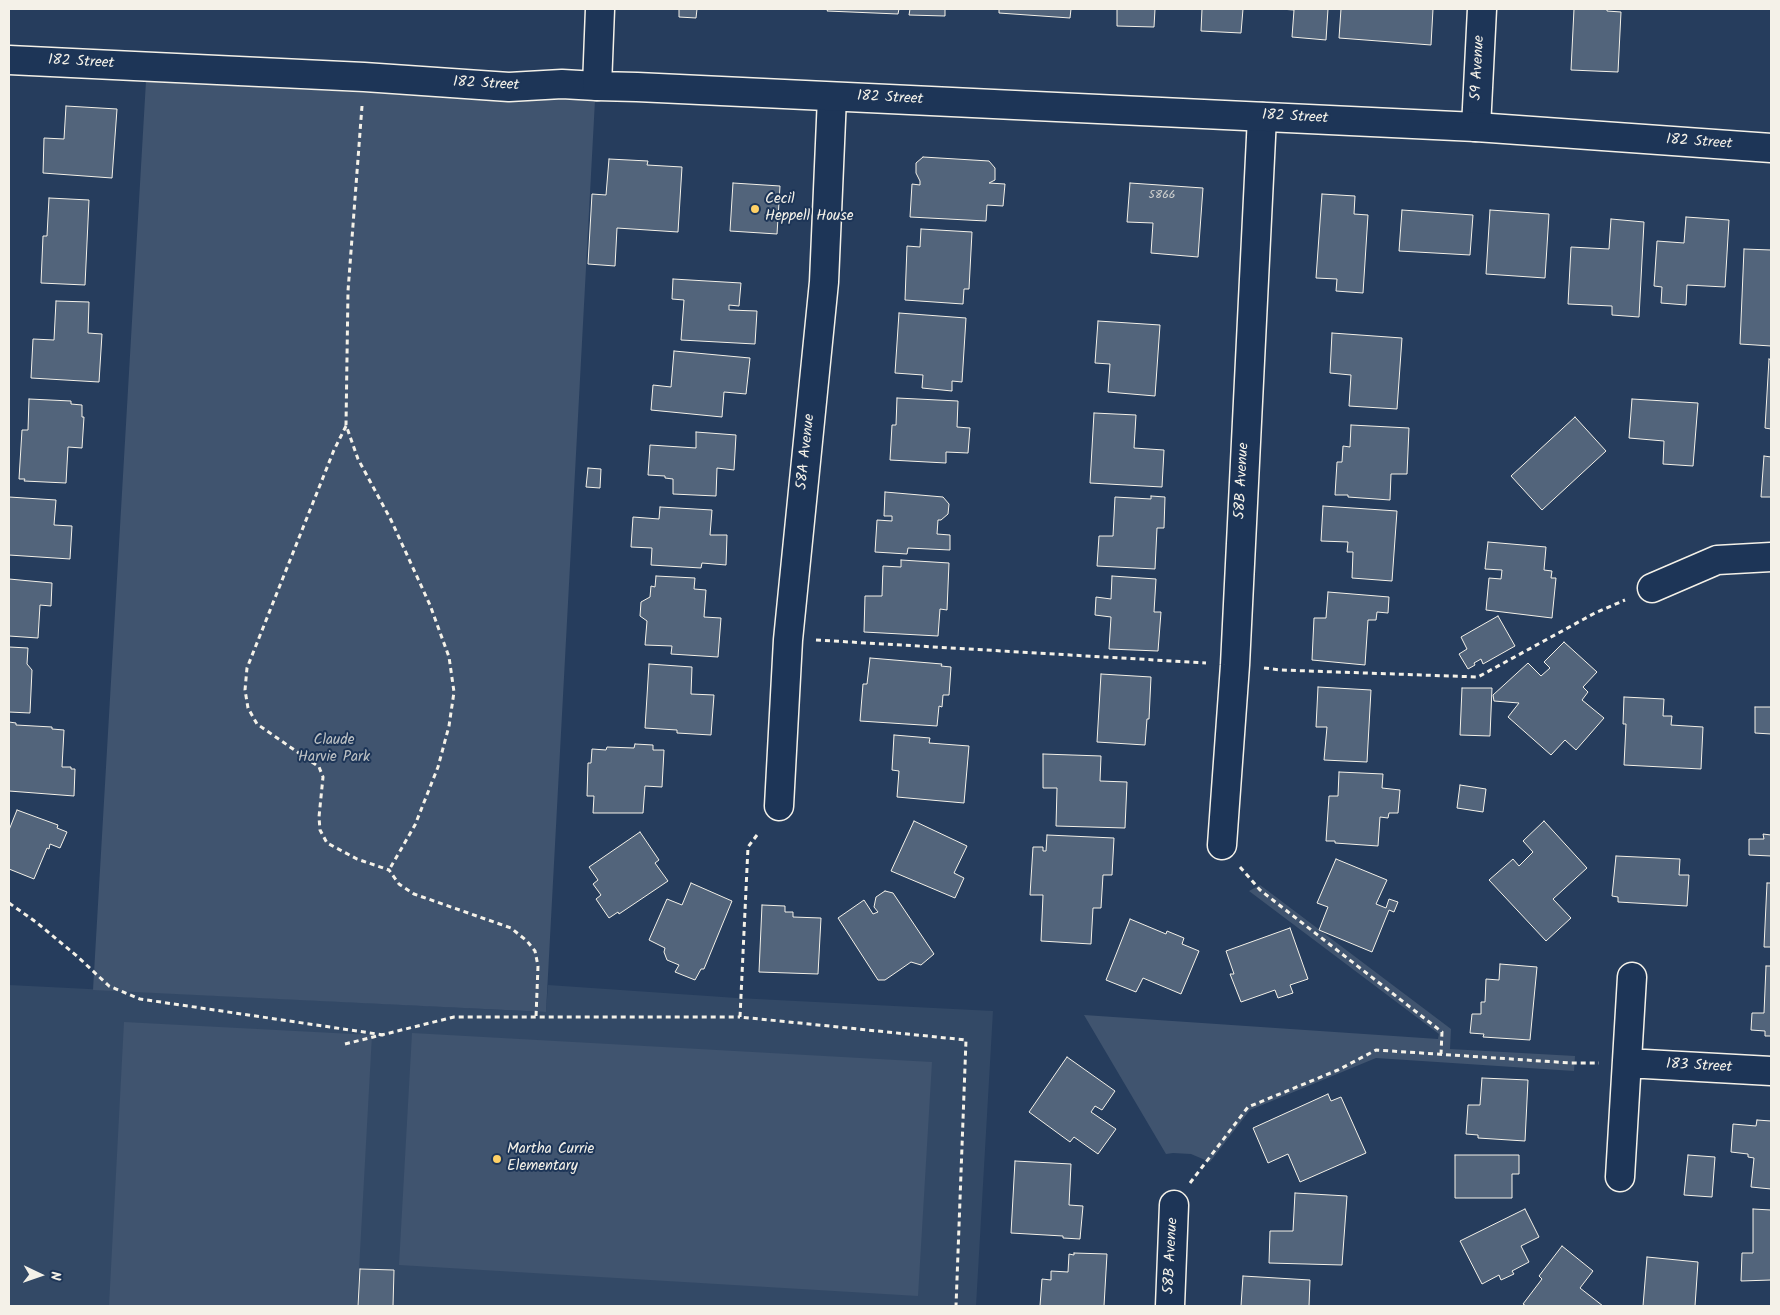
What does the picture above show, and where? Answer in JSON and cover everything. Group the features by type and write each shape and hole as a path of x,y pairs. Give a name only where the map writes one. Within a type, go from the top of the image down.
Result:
{"street":[{"path":"597,86 600,9"},
{"name":"59 Avenue","path":"1476,127 1482,9"},
{"name":"182 Street","path":"9,60 326,75 509,87 562,84 637,87 1476,127 1771,148"},
{"name":"58A Avenue","path":"779,806 788,640 824,282 832,97"},
{"name":"58B Avenue","path":"1222,846 1234,665 1262,117"},
{"path":"1652,588 1717,560 1771,557"},
{"path":"1620,1177 1632,977"},
{"name":"183 Street","path":"1627,1063 1771,1071"},
{"name":"58B Avenue","path":"1170,1306 1174,1205"}],"path":[{"path":"362,103 348,291 346,425 358,459 391,520 430,605 449,657 454,692 449,726 438,767 414,825 390,870"},
{"path":"346,425 334,450 247,668 245,690 248,708 257,724 319,767 323,777 319,824 327,843 357,859 390,870 399,884 414,894 510,928 527,941 535,950 538,966 536,1016"},
{"path":"1256,667 1281,670 1478,677 1595,613 1652,588"},
{"path":"810,640 1208,663"},
{"path":"740,1017 748,847 757,835"},
{"path":"1222,846 1260,890 1442,1032 1441,1055"},
{"path":"9,903 64,945 108,986 140,999 384,1035"},
{"path":"344,1044 454,1017 536,1016 740,1017 966,1040 956,1306"},
{"path":"1174,1205 1248,1107 1338,1070 1376,1050 1571,1064 1627,1063"}],"shaded area":[{"name":"Martha Currie Elementary","path":"9,985 546,1012 548,985 737,998 993,1011 976,1306 9,1306"}],"green space":[{"name":"Claude Harvie Park","path":"146,81 502,100 545,98 595,100 546,1012 93,990"},
{"path":"1260,885 1451,1029 1450,1049 1575,1056 1574,1071 1376,1058 1250,1110 1210,1162 1191,1154 1166,1154 1084,1015 1438,1039 1439,1034 1249,891"},
{"path":"124,1022 372,1035 357,1306 109,1306"},
{"path":"412,1033 932,1062 918,1296 399,1265"}],"building":[{"path":"679,9 697,9 696,18 679,17"},
{"path":"828,9 899,9 898,14 827,11"},
{"path":"910,9 945,9 945,16 909,15"},
{"path":"999,9 1071,9 1070,18 999,13"},
{"path":"1117,9 1155,9 1154,27 1117,26"},
{"path":"1202,9 1243,9 1241,33 1201,31"},
{"path":"1280,9 1328,9 1326,40 1292,37 1294,10"},
{"path":"1341,9 1433,9 1431,45 1339,38"},
{"path":"1574,9 1607,9 1607,11 1621,12 1618,72 1571,70"},
{"path":"66,106 117,109 112,178 43,173 44,138 64,139"},
{"path":"923,157 989,161 995,168 995,180 989,183 1005,184 1003,206 987,205 986,221 910,217 912,184 920,185 916,173 916,163"},
{"path":"609,159 648,161 647,165 682,167 678,232 617,228 615,266 588,264 592,194 606,195"},
{"name":"Cecil Heppell House","path":"733,183 780,186 777,234 730,231"},
{"path":"1130,183 1203,188 1198,257 1151,253 1153,223 1127,222"},
{"path":"1322,194 1355,196 1354,214 1368,215 1363,293 1336,291 1337,279 1316,278"},
{"path":"49,198 89,200 85,285 41,283 43,236 47,236"},
{"path":"1402,210 1473,215 1470,255 1399,251"},
{"path":"1490,210 1549,214 1545,278 1486,274"},
{"path":"1686,217 1729,220 1725,287 1687,285 1686,305 1661,303 1662,287 1654,286 1657,241 1684,243"},
{"path":"1611,219 1644,222 1639,317 1612,315 1612,306 1568,304 1571,247 1609,249"},
{"path":"921,229 972,232 969,289 964,289 963,304 905,300 907,246 920,247"},
{"path":"1744,249 1771,250 1771,346 1740,344"},
{"path":"673,279 741,283 739,306 729,305 729,310 757,311 755,344 681,340 684,300 672,299"},
{"path":"56,301 89,302 88,333 102,334 99,382 31,378 33,339 54,340"},
{"path":"899,313 966,318 962,382 952,381 952,391 922,388 923,375 895,373"},
{"path":"1098,321 1160,325 1155,396 1108,392 1110,364 1095,363"},
{"path":"1332,333 1402,338 1397,409 1349,406 1351,375 1330,373"},
{"path":"674,351 750,358 746,394 724,392 722,417 651,410 653,385 671,387"},
{"path":"1769,359 1771,360 1771,429 1765,428"},
{"path":"897,398 958,401 957,427 970,428 968,453 946,452 946,463 890,460 892,425 896,425"},
{"path":"29,399 71,401 71,404 82,405 82,417 84,417 82,448 68,447 66,483 24,481 25,479 19,479 22,430 28,430"},
{"path":"1632,399 1698,403 1693,466 1663,464 1664,441 1629,438"},
{"path":"1094,413 1136,415 1134,448 1164,450 1162,487 1090,483"},
{"path":"1575,417 1606,451 1542,510 1511,476"},
{"path":"1351,425 1409,428 1407,474 1391,474 1390,500 1335,495 1337,462 1342,462 1343,446 1350,447"},
{"path":"696,432 736,435 734,470 717,468 716,496 673,494 673,479 665,478 665,476 648,475 650,445 696,448"},
{"path":"1764,456 1771,457 1771,497 1761,497"},
{"path":"588,468 601,469 600,488 586,487"},
{"path":"885,492 943,497 949,504 948,514 941,520 938,520 937,534 950,535 950,550 908,548 907,554 875,552 877,520 892,521 892,516 884,516"},
{"path":"1151,496 1165,497 1164,528 1157,528 1155,569 1097,566 1099,536 1113,536 1115,497 1151,499"},
{"path":"9,497 56,500 54,525 72,526 70,559 9,555"},
{"path":"1323,506 1397,511 1392,581 1352,578 1353,552 1347,552 1348,542 1321,541"},
{"path":"660,507 712,510 710,535 727,535 726,565 702,563 701,568 651,565 652,548 631,547 633,517 659,519"},
{"path":"1488,542 1546,547 1544,570 1552,571 1551,578 1556,578 1552,618 1486,610 1489,578 1501,579 1502,570 1485,569"},
{"path":"901,560 949,563 947,610 940,609 938,636 864,632 865,596 882,596 883,566 901,567"},
{"path":"656,576 695,578 694,589 706,590 704,617 721,618 718,657 671,654 672,646 645,645 647,621 640,616 641,602 650,597 651,586 655,587"},
{"path":"1112,576 1156,579 1154,612 1161,612 1158,651 1109,649 1111,617 1095,615 1096,597 1111,599"},
{"path":"9,579 52,583 51,606 40,605 38,638 9,636"},
{"path":"1328,592 1389,597 1388,613 1377,612 1376,620 1368,620 1365,665 1312,660 1314,618 1326,618"},
{"path":"1498,616 1515,646 1483,664 1481,659 1468,669 1459,654 1467,649 1461,637"},
{"path":"1564,642 1597,672 1583,687 1588,692 1582,700 1604,718 1576,750 1565,740 1551,755 1508,717 1519,703 1494,701 1493,695 1528,663 1541,676 1550,668 1544,662"},
{"path":"9,647 28,648 27,664 32,670 30,713 9,712"},
{"path":"870,658 942,664 941,666 951,667 949,695 943,695 942,707 939,706 937,726 860,721 863,684 867,684"},
{"path":"649,664 692,667 691,694 714,695 711,735 677,733 677,730 645,728"},
{"path":"1101,674 1151,677 1149,719 1147,719 1145,745 1097,742"},
{"path":"1318,687 1371,690 1367,762 1324,760 1327,727 1316,727"},
{"path":"1462,688 1492,688 1490,736 1460,735"},
{"path":"1624,697 1664,699 1663,716 1672,716 1671,725 1703,727 1701,769 1624,765 1626,724 1623,724"},
{"path":"1755,707 1771,707 1771,734 1755,733"},
{"path":"9,722 16,723 16,725 52,727 52,729 64,730 62,767 75,769 74,796 9,791"},
{"path":"894,735 930,738 929,743 969,746 964,803 897,797 899,771 892,770"},
{"path":"635,744 653,745 653,750 664,750 662,787 645,786 643,813 593,813 594,796 587,796 588,763 591,763 592,749 606,750 607,747 634,748"},
{"path":"1043,754 1101,756 1100,781 1127,782 1125,828 1056,826 1057,788 1043,788"},
{"path":"1339,772 1383,774 1382,788 1400,790 1398,813 1389,813 1388,818 1380,817 1378,846 1326,841 1329,796 1338,796"},
{"path":"1460,785 1486,789 1483,812 1457,808"},
{"path":"17,810 58,825 57,828 67,832 60,848 50,844 49,849 47,848 34,879 9,869 9,830"},
{"path":"914,821 967,846 954,873 964,878 955,898 891,871"},
{"path":"1544,821 1587,868 1553,899 1571,918 1546,941 1489,880 1513,859 1519,866 1533,852 1523,841"},
{"path":"640,832 659,860 655,863 668,881 619,914 618,912 609,918 596,899 601,895 593,884 598,880 589,867"},
{"path":"1763,834 1771,835 1771,856 1749,855 1749,839 1764,839"},
{"path":"1047,835 1114,838 1112,875 1103,875 1101,908 1093,908 1091,944 1041,941 1043,895 1030,895 1033,847 1043,847 1043,851 1046,851"},
{"path":"1616,856 1680,859 1679,875 1689,875 1687,906 1618,902 1618,897 1612,896"},
{"path":"1336,859 1387,880 1376,904 1386,908 1389,899 1398,902 1394,912 1389,910 1372,952 1319,930 1328,907 1317,903"},
{"path":"691,883 732,901 704,969 701,969 695,980 675,972 679,965 667,960 664,952 665,948 649,940 667,899 682,905"},
{"path":"1767,883 1771,883 1771,947 1764,947"},
{"path":"885,891 893,893 934,954 921,965 911,962 885,980 878,980 838,918 864,900 873,914 878,912 874,907 876,897"},
{"path":"762,905 785,906 785,912 793,912 793,917 821,918 818,974 759,972"},
{"path":"1130,919 1166,934 1167,931 1184,938 1182,944 1199,951 1181,994 1143,978 1136,992 1106,980"},
{"path":"1290,928 1308,979 1290,985 1293,993 1278,998 1275,990 1241,1002 1230,974 1234,974 1226,951"},
{"path":"1500,964 1537,967 1530,1040 1483,1037 1484,1034 1470,1033 1472,1014 1481,1014 1481,1002 1485,1002 1486,979 1499,980"},
{"path":"1766,966 1771,966 1771,1036 1765,1036 1765,1031 1751,1030 1752,1013 1764,1013"},
{"path":"1067,1057 1115,1091 1102,1110 1095,1106 1091,1112 1116,1129 1098,1154 1074,1137 1070,1142 1029,1112"},
{"path":"1482,1078 1528,1080 1525,1141 1478,1138 1478,1135 1466,1134 1468,1105 1480,1105"},
{"path":"1328,1094 1331,1101 1341,1097 1366,1153 1300,1182 1288,1154 1268,1163 1253,1128"},
{"path":"1757,1120 1771,1121 1771,1189 1751,1187 1754,1158 1748,1157 1748,1154 1731,1152 1733,1124 1756,1126"},
{"path":"1455,1155 1519,1155 1519,1174 1512,1174 1512,1198 1455,1198"},
{"path":"1688,1155 1715,1157 1712,1197 1684,1195"},
{"path":"1015,1161 1071,1164 1069,1205 1083,1206 1080,1239 1063,1238 1063,1236 1011,1233"},
{"path":"1295,1193 1347,1196 1342,1265 1269,1263 1270,1231 1293,1231"},
{"path":"1525,1209 1539,1237 1521,1246 1529,1262 1512,1271 1514,1274 1501,1280 1499,1275 1482,1284 1460,1241"},
{"path":"1753,1209 1771,1210 1771,1280 1741,1281 1742,1253 1753,1253"},
{"path":"1562,1246 1593,1271 1580,1288 1603,1306 1526,1306 1523,1304 1542,1279 1539,1276"},
{"path":"1074,1253 1107,1254 1104,1306 1040,1306 1042,1279 1051,1280 1051,1271 1068,1272 1069,1254 1074,1255"},
{"path":"1647,1257 1698,1262 1695,1306 1643,1306"},
{"path":"360,1269 394,1270 393,1306 358,1306"},
{"path":"1243,1276 1310,1280 1309,1306 1241,1306"}],"place":[{"name":"Cecil Heppell House","path":"755,209"},
{"name":"Martha Currie Elementary","path":"497,1159"}]}
